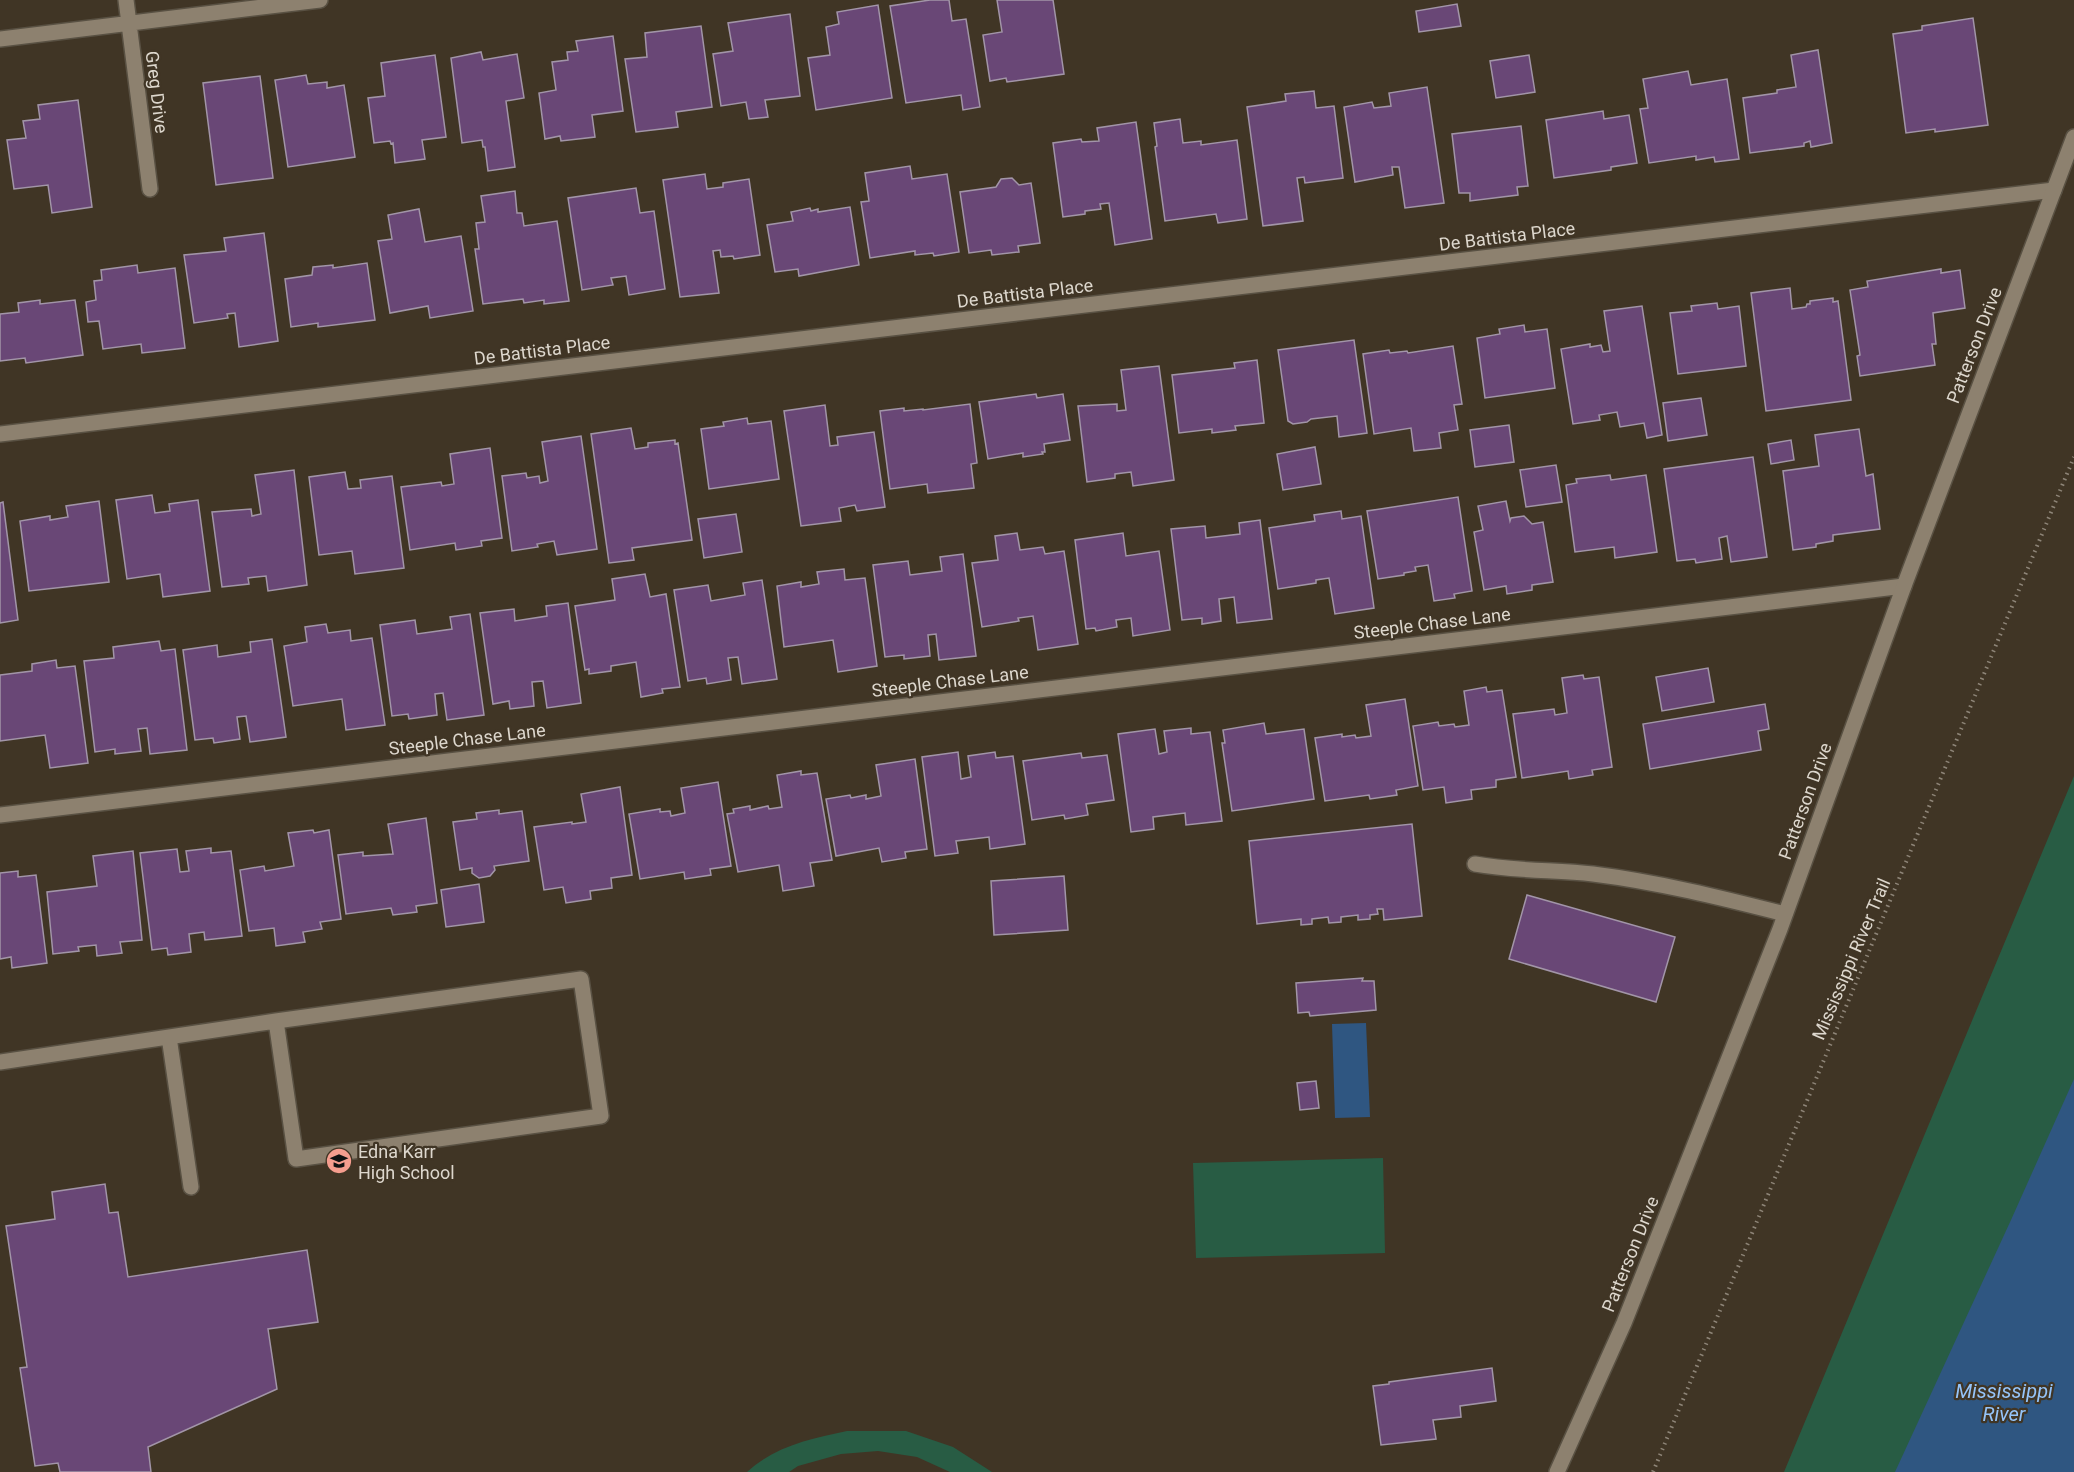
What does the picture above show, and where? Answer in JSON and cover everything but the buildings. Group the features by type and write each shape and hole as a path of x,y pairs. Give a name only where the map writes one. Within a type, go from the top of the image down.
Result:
{"street":[{"name":"Greg Drive","path":"126,0 150,189"},
{"path":"0,39 320,0"},
{"name":"Patterson Drive","path":"1557,1472 1624,1323 1785,914 1904,586 2074,137"},
{"name":"De Battista Place","path":"0,434 2054,190"},
{"name":"Steeple Chase Lane","path":"0,815 1904,586"},
{"path":"1475,864 1498,868 1593,874 1707,894 1785,914"},
{"path":"0,1062 276,1021 581,979 601,1116 296,1159 276,1021"},
{"path":"169,1037 191,1186"}],"path":[{"name":"Mississippi River Trail","path":"1653,1472 2074,457"}],"green space":[{"path":"2074,776 2074,1127 1928,1472 1784,1472"},
{"path":"1383,1158 1385,1253 1196,1258 1193,1163"},
{"path":"847,1431 906,1431 953,1447 992,1472 950,1472 917,1457 878,1451 841,1454 798,1466 789,1472 747,1472 781,1450"}],"water":[{"path":"1366,1023 1370,1117 1335,1118 1332,1024"},
{"name":"Mississippi River","path":"2074,1079 2074,1472 1895,1472 2011,1220"}],"place":[{"name":"Edna Karr High School","path":"339,1161"}]}
